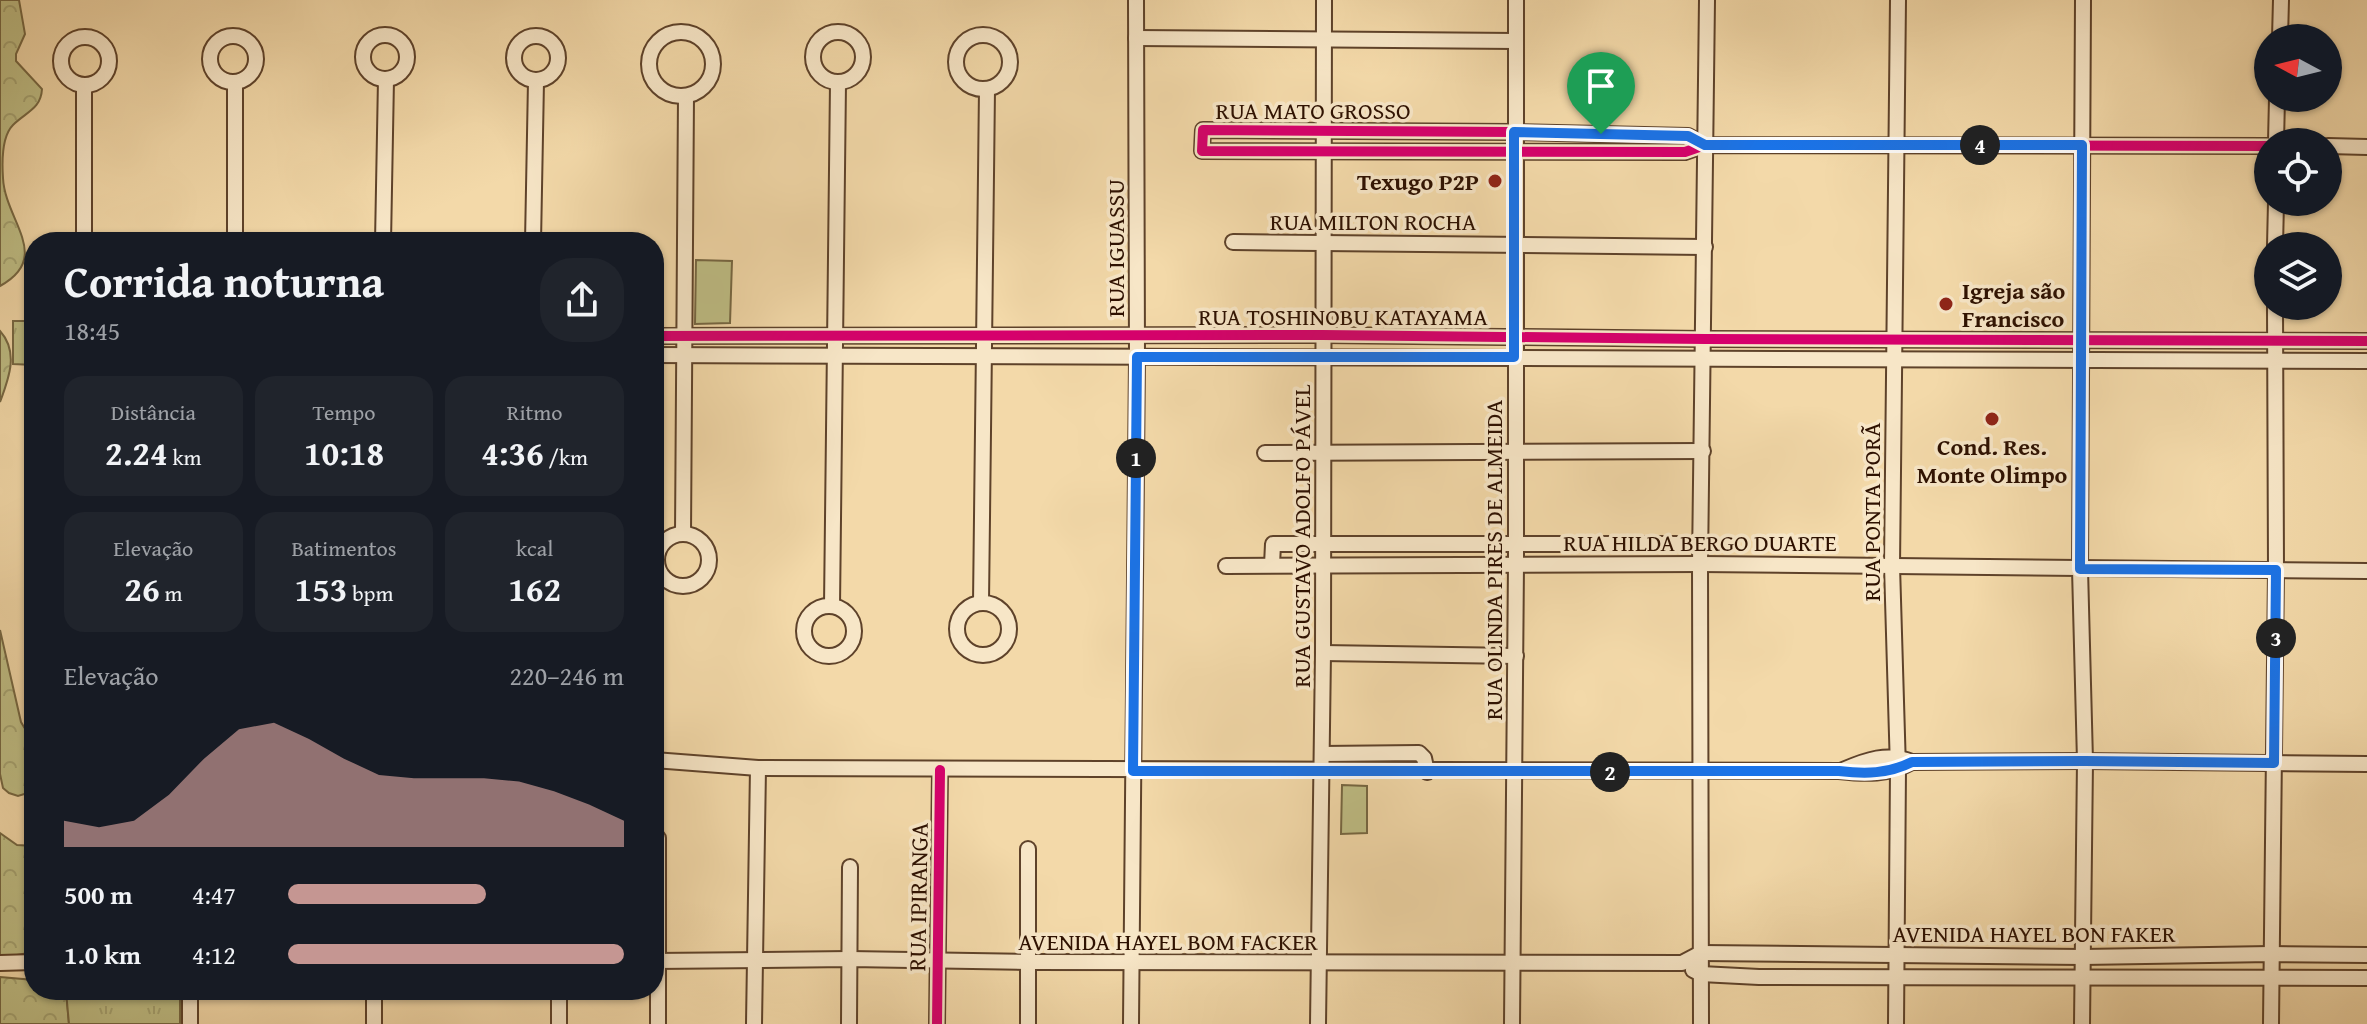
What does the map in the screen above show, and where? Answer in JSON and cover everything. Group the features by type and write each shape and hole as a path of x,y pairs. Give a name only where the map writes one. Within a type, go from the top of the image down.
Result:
{"street":[{"name":"RUA IGUASSU","path":"1131,1024 1137,357 1136,0"},
{"name":"RUA GUSTAVO ADOLFO PÁVEL","path":"1318,1024 1323,653 1324,0"},
{"name":"RUA OLINDA PIRES DE ALMEIDA","path":"1512,1024 1516,656 1516,0"},
{"path":"1701,1024 1700,564 1705,359 1707,0"},
{"name":"RUA PONTA PORÃ","path":"1896,1024 1903,763 1892,566 1898,0"},
{"path":"2082,1024 2085,761 2080,569 2083,0"},
{"path":"2280,24 2281,0"},
{"path":"676,32 686,32 704,42 713,59 710,79 704,87 686,96 665,92 651,75 649,64 657,43 676,32"},
{"path":"1136,38 1516,41"},
{"path":"383,232 386,79"},
{"path":"533,232 536,81"},
{"path":"235,83 235,232"},
{"path":"832,606 838,83"},
{"path":"84,86 84,232"},
{"path":"981,603 987,89"},
{"path":"683,534 686,96"},
{"name":"RUA MATO GROSSO","path":"1705,145 1688,136 1203,130 1202,151 1685,152 1705,145 1896,144 2254,146"},
{"path":"2342,146 2367,147"},
{"name":"RUA MILTON ROCHA","path":"1233,242 1705,247"},
{"path":"2271,1024 2276,570 2275,320"},
{"name":"RUA TOSHINOBU KATAYAMA","path":"664,336 1323,335 2367,341"},
{"path":"1231,336 1231,357"},
{"name":"RUA TOSHINOBU KATAYAMA","path":"664,355 2367,361"},
{"path":"1265,453 1703,451"},
{"name":"RUA HILDA BERGO DUARTE","path":"1272,565 1273,544 1701,544"},
{"name":"RUA HILDA BERGO DUARTE","path":"1226,566 1700,564 2367,571"},
{"path":"1323,653 1516,656"},
{"path":"1322,754 1419,753 1424,758 1427,772"},
{"path":"664,761 758,768 1701,773 1839,771 1865,760 1903,763 2367,764"},
{"path":"754,1024 758,768"},
{"name":"RUA IPIRANGA","path":"937,1024 940,770"},
{"path":"1028,849 1028,1024"},
{"path":"849,1024 850,867"},
{"name":"AVENIDA HAYEL BON FAKER","path":"1701,953 2083,957 2367,955"},
{"name":"AVENIDA HAYEL BOM FACKER","path":"664,961 1682,963 1701,953"},
{"path":"0,963 24,962"},
{"path":"1682,963 1701,974 2083,979 2367,978"},
{"path":"190,1000 190,1024"},
{"path":"374,1000 374,1024"},
{"path":"559,1000 559,1024"},
{"path":"657,1000 658,1024"}],"green space":[{"path":"0,0 19,0 25,34 16,61 42,89 36,106 13,125 5,143 3,172 6,194 22,237 24,256 15,275 0,286"},
{"path":"696,260 732,261 730,323 695,324"},
{"path":"13,321 24,321 24,365 13,364"},
{"path":"0,331 11,356 9,375 0,402"},
{"path":"0,630 24,727 24,794 18,796 3,788 0,774"},
{"path":"1342,785 1367,786 1367,833 1341,834"},
{"path":"0,833 17,845 24,845 24,954 0,958"},
{"path":"0,977 24,979 24,1000 67,1000 69,1024 0,1024"},
{"path":"67,1000 180,1000 180,1024 69,1024"}],"cycle path":[{"path":"1203,130 1688,136 1705,145 1685,152 1202,151 1203,130"},
{"path":"1705,145 2254,146"},
{"path":"664,336 1323,335 2367,341"},
{"path":"937,1024 940,770"}],"place":[{"name":"Texugo P2P","path":"1495,181"},
{"name":"Igreja são Francisco","path":"1946,304"},
{"name":"Cond. Res. Monte Olimpo","path":"1992,419"}],"route":[{"path":"1514,132 1601,134 1688,136 1705,145 2082,145 2080,569 2276,570 2274,763 1912,762 1898,769 1867,774 1839,771 1133,771 1137,357 1514,357 1514,132"}]}
